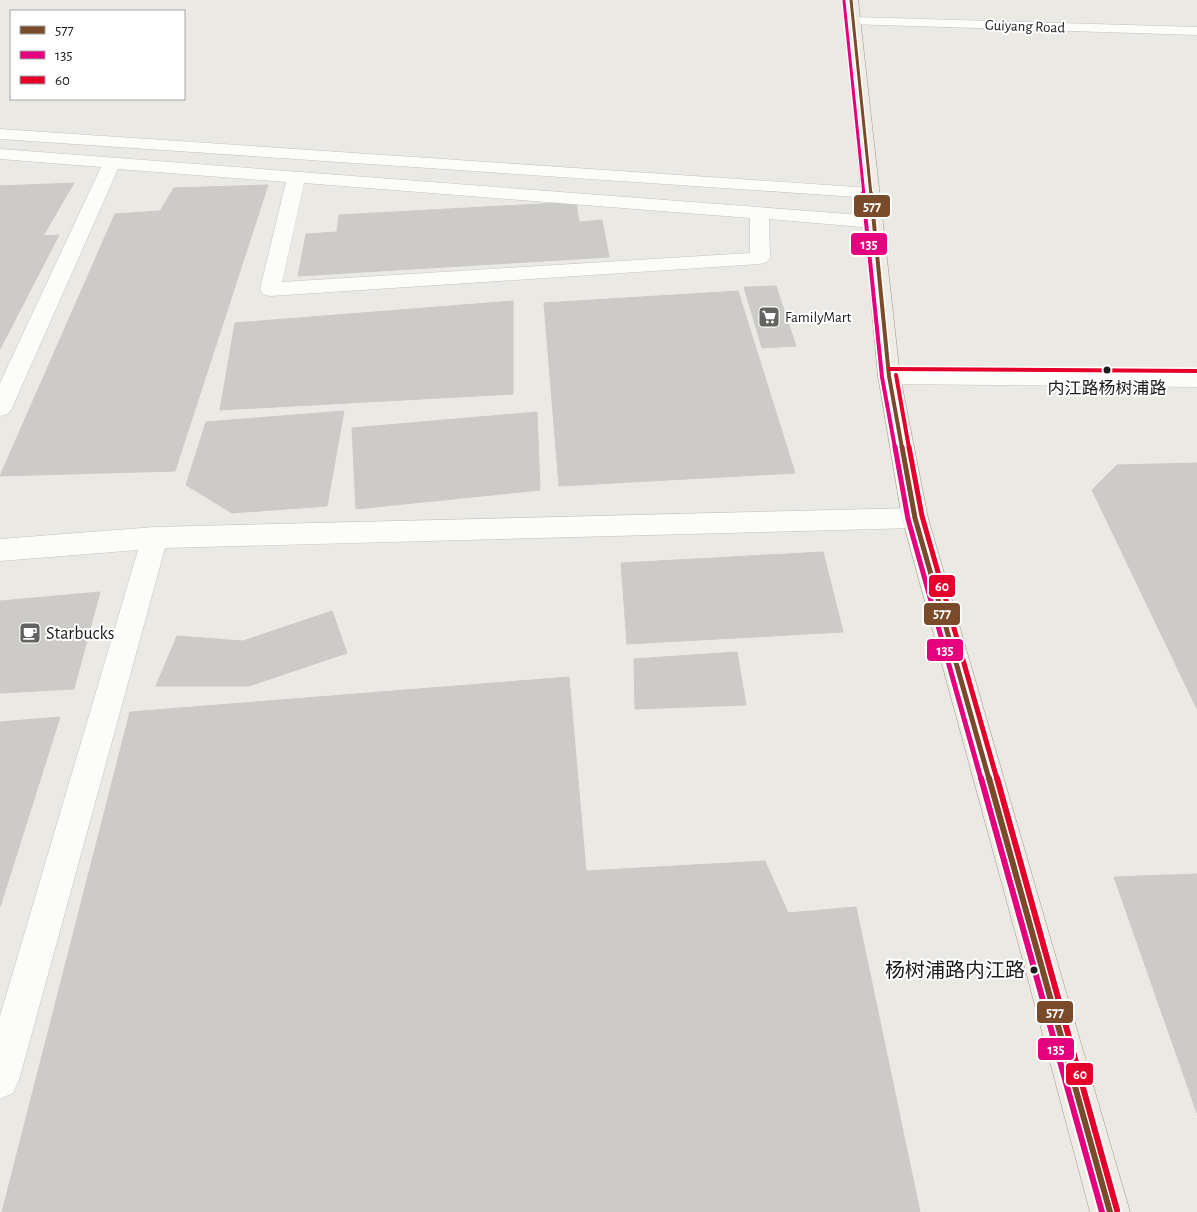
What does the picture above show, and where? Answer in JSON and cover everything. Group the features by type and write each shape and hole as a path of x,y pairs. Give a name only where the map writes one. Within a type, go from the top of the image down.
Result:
{"main road":[{"path":"851,0 889,376 915,518 1110,1212"}],"street":[{"name":"Guiyang Road","path":"853,21 1197,31"},
{"path":"0,134 872,193"},
{"path":"0,154 874,222"},
{"path":"0,408 112,163"},
{"path":"296,177 270,289 760,258 759,213"},
{"path":"889,376 1197,379"},
{"path":"0,550 156,538 915,518"},
{"path":"0,1080 156,538"}],"building":[{"path":"74,183 43,236 59,235 0,349 0,186"},
{"path":"268,185 175,471 0,476 115,214 160,211 174,188"},
{"path":"576,202 579,222 602,220 609,257 298,276 306,234 337,232 339,215"},
{"name":"FamilyMart","path":"776,286 796,346 762,348 744,287"},
{"path":"738,291 795,473 559,486 544,303"},
{"path":"513,301 513,394 220,410 235,323"},
{"path":"344,411 327,506 232,513 186,485 206,422"},
{"path":"537,412 540,490 356,509 352,428"},
{"path":"1197,463 1197,709 1092,490 1117,465"},
{"path":"823,552 843,632 627,644 621,563"},
{"path":"100,592 74,689 0,693 0,601"},
{"path":"332,611 347,653 249,686 156,686 177,636 243,641"},
{"path":"737,652 746,705 635,709 634,659"},
{"path":"569,677 586,871 765,861 788,913 856,907 920,1212 2,1212 130,712"},
{"path":"60,717 0,907 0,722"},
{"path":"1197,874 1197,1113 1114,877"}],"transit line":[{"name":"577","path":"851,0 889,376 915,518 1043,968 1110,1212"},
{"name":"135","path":"844,1 882,377 908,519 1102,1212"},
{"name":"60","path":"889,369 1197,371"},
{"name":"60","path":"896,375 922,516 1050,966 1117,1210"}],"place":[{"name":"FamilyMart","path":"769,317"},
{"name":"内江路杨树浦路","path":"1107,370"},
{"name":"Starbucks","path":"30,633"},
{"name":"杨树浦路内江路","path":"1034,970"}]}
